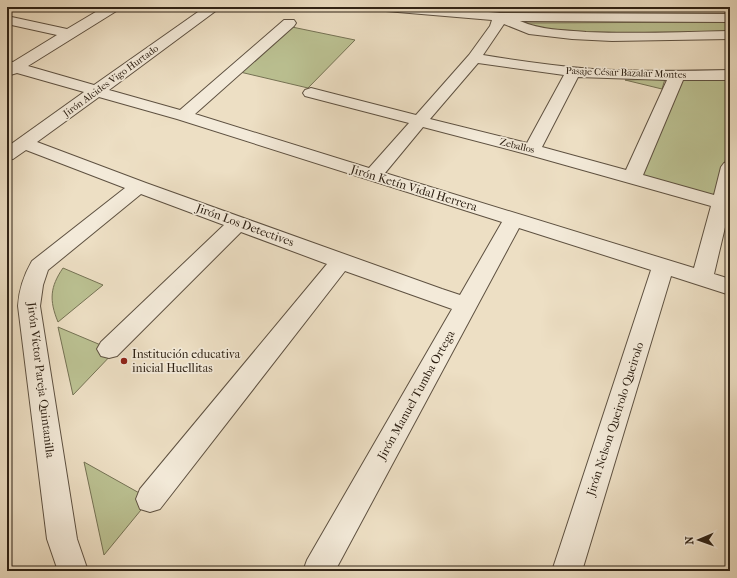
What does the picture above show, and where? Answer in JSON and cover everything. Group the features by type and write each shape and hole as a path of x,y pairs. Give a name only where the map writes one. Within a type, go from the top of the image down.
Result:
{"street":[{"path":"10,68 113,7"},
{"name":"Jirón Alcides Vigo Hurtado","path":"7,155 214,7"},
{"path":"386,7 500,18 529,30 572,35 724,39"},
{"path":"500,18 529,12 730,18"},
{"path":"374,175 474,58 497,26 500,18"},
{"path":"7,20 69,34"},
{"path":"183,116 289,23"},
{"name":"Pasaje César Bazalar Montes","path":"474,58 572,72 677,76 730,75"},
{"name":"Jirón Ketín Vidal Herrera","path":"10,68 183,116 730,287"},
{"path":"532,150 572,72"},
{"path":"632,178 677,76"},
{"name":"Zeballos","path":"311,92 532,150 722,203"},
{"name":"Jirón Los Detectives","path":"24,143 43,152 342,260 434,295 466,305"},
{"path":"702,278 730,167"},
{"name":"Jirón Víctor Pareja Quintanilla","path":"73,571 62,539 29,306 30,290 34,277 40,266 139,187"},
{"name":"Jirón Manuel Tumba Ortega","path":"318,571 514,219"},
{"path":"109,349 238,223"},
{"path":"150,499 342,260"},
{"name":"Jirón Nelson Queirolo Queirolo","path":"567,571 663,266"}],"green space":[{"path":"730,22 730,32 605,34 542,30 523,23"},
{"path":"292,27 355,40 308,88 240,72"},
{"path":"730,78 730,141 716,198 637,176 680,79"},
{"path":"665,79 662,89 625,80"},
{"path":"63,268 103,285 58,322 53,307 52,294 55,281"},
{"path":"58,327 115,351 73,395"},
{"path":"84,462 150,499 104,555"}],"place":[{"name":"Institución educativa inicial Huellitas","path":"124,361"}]}
